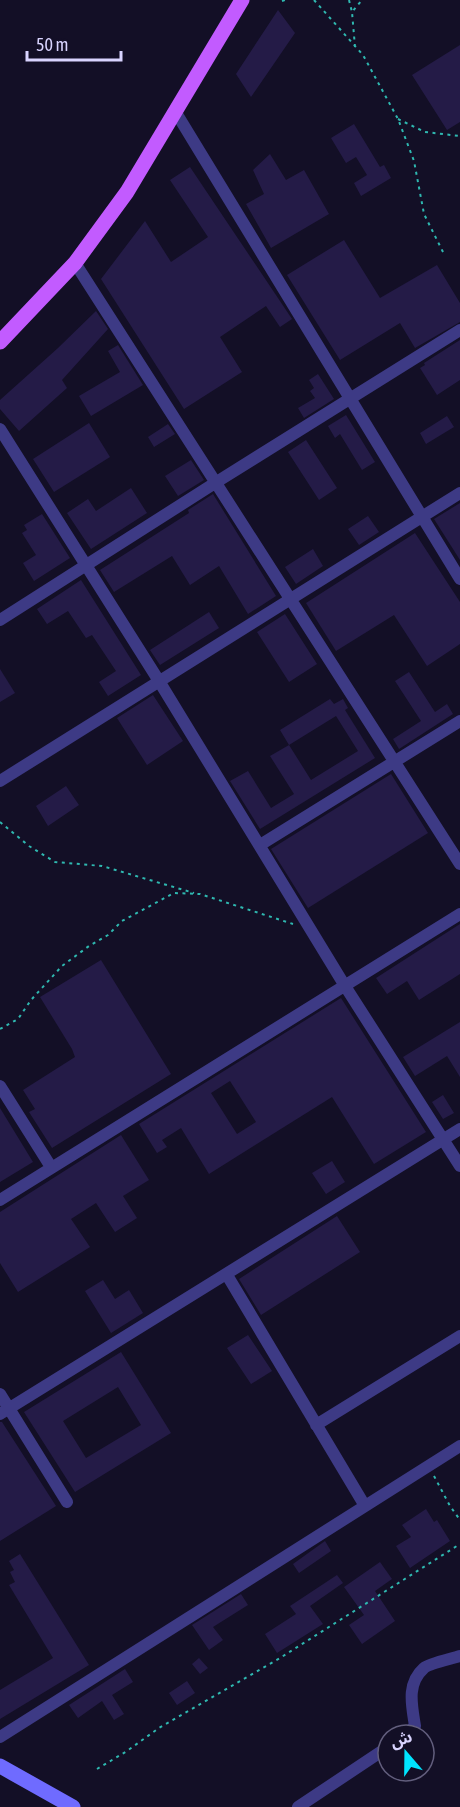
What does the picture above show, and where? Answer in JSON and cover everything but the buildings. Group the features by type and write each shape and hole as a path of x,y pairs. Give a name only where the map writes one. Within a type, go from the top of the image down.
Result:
{"main road":[{"path":"0,342 75,263 127,192 242,0"}],"street":[{"path":"175,111 460,579"},
{"path":"75,263 460,864"},
{"path":"0,620 460,330"},
{"path":"0,429 159,681 345,986 460,1166"},
{"path":"0,781 460,493"},
{"path":"260,845 460,721"},
{"path":"0,1200 460,914"},
{"path":"0,1086 51,1167"},
{"path":"5,1411 460,1129"},
{"path":"227,1275 365,1506"},
{"path":"316,1425 460,1336"},
{"path":"0,1394 5,1411 67,1502"},
{"path":"0,1737 460,1446"},
{"path":"415,1723 412,1686 425,1667 460,1656"},
{"path":"298,1807 376,1755"},
{"path":"0,1766 73,1807"}],"path":[{"path":"314,0 363,55 398,119 414,161 424,214 444,254"},
{"path":"349,0 355,47"},
{"path":"352,12 362,0"},
{"path":"398,119 425,132 460,136"},
{"path":"0,822 55,862 102,866 296,925"},
{"path":"0,1029 18,1019 31,1000 63,966 108,935 122,921 174,893 200,894"},
{"path":"429,1466 460,1520"},
{"path":"97,1769 159,1728 280,1658 460,1544"}]}
